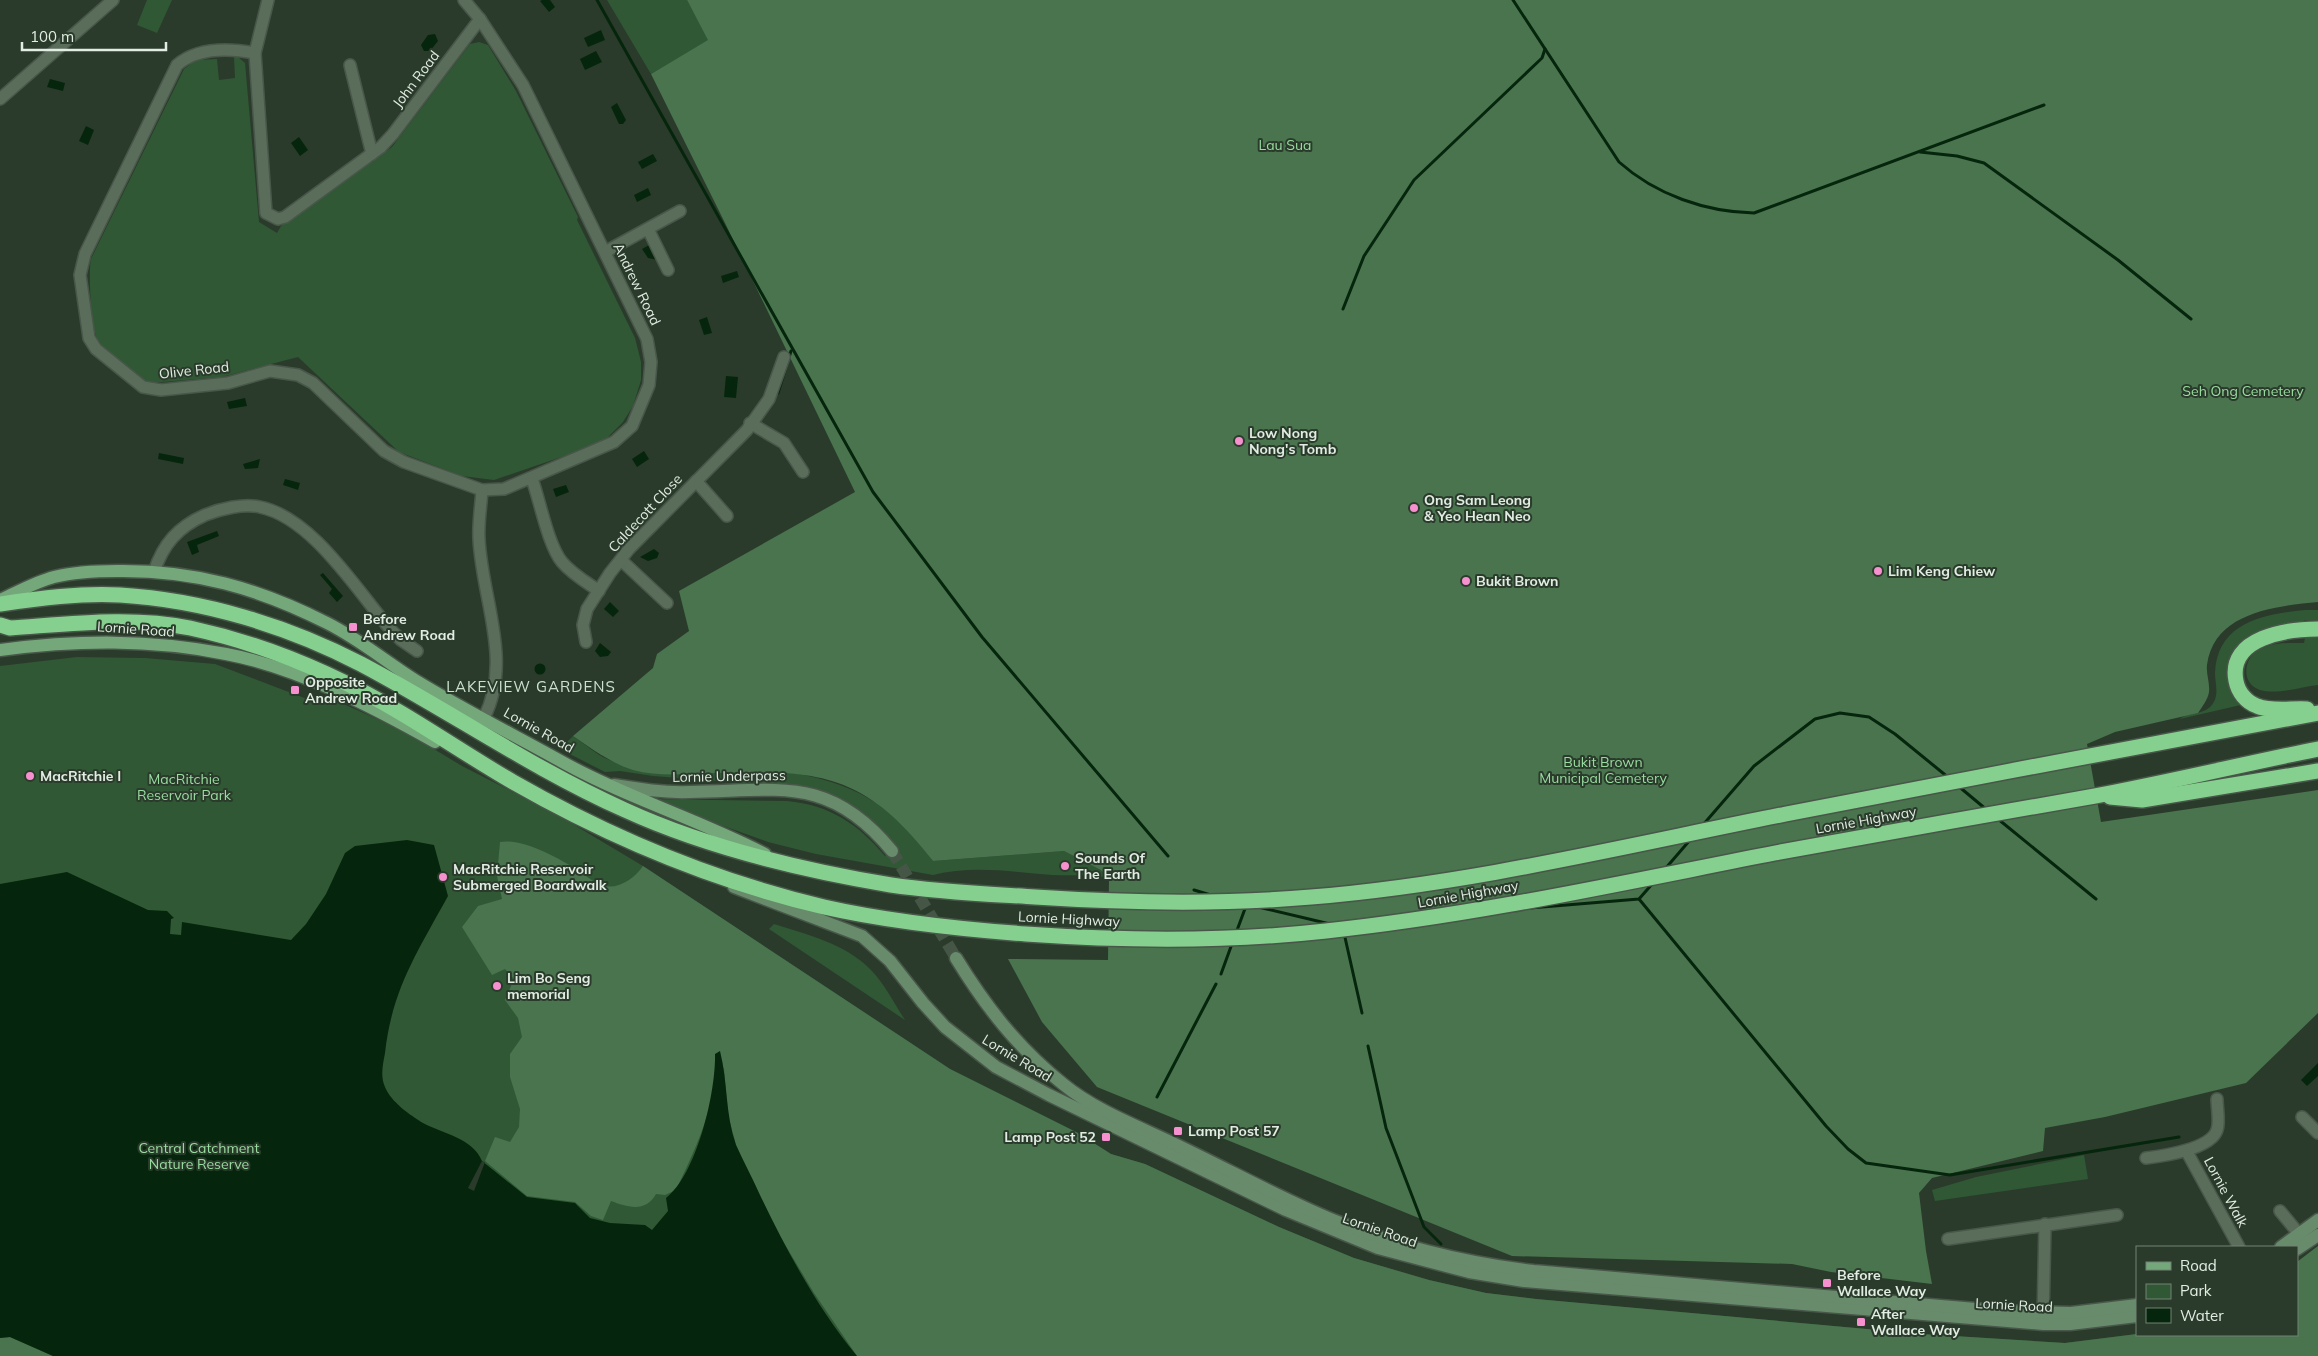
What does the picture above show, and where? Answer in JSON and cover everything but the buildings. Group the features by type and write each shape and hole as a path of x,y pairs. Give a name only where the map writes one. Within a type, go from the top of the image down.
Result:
{"highway":[{"name":"Lornie Highway","path":"0,602 59,596 119,595 203,607 309,640 361,664 584,790 650,821 713,843 775,860 895,886 953,892 1158,904 1244,902 1318,897 1510,869 1859,800 2318,713"},
{"name":"Lornie Road","path":"3,628 118,621 184,627 238,641 304,663 391,707 512,781 624,840"},
{"path":"2318,630 2276,634 2260,639 2240,656 2235,673 2241,694 2256,706 2318,709"},
{"name":"Lornie Highway","path":"624,840 712,875 771,893 840,910 954,928 1084,938 1162,940 1244,938 1322,932 1404,922 1512,904 1857,837 2091,796 2297,753 2318,751"},
{"path":"2091,796 2142,800 2318,771"}],"main road":[{"name":"Lornie Road","path":"0,602 56,577 96,571 195,575 234,585 311,616 366,645 415,680 606,784 725,833 775,860"},
{"name":"Lornie Road","path":"0,650 108,641 163,645 226,654 266,665 326,687 392,718 505,781 512,781"}],"street":[{"path":"0,99 113,0"},
{"path":"255,53 268,0"},
{"name":"Andrew Road","path":"464,0 480,19 524,85 647,339 651,362 649,385 632,426 614,442 532,479 504,489 482,490"},
{"name":"John Road","path":"255,53 266,213 278,218 285,217 372,154 393,134 480,19"},
{"name":"Olive Road","path":"255,53 207,51 187,57 177,65 85,254 80,274 88,338 96,349 135,382 152,390 228,383 270,371 298,375 313,383 391,454 404,462 482,490"},
{"path":"350,66 372,154"},
{"path":"605,252 680,211"},
{"path":"648,229 668,270"},
{"name":"Caldecott Close","path":"586,642 583,626 587,609 599,591 621,560 750,423 769,399 784,358"},
{"path":"750,423 784,443 802,472"},
{"path":"532,479 552,544 562,562 578,578 599,591"},
{"name":"Caldecott Close","path":"696,481 727,516"},
{"path":"482,490 479,540 496,639 496,680 493,697 484,718"},
{"path":"154,572 166,543 184,527 216,510 260,506 290,519 303,530 327,554 391,630 417,651"},
{"path":"621,560 667,603"},
{"name":"Lornie Underpass","path":"606,784 675,793 764,790 797,791 813,794 832,801 859,816 892,851"},
{"name":"Lornie Road","path":"712,875 748,894 862,936 890,961 923,1003 945,1027 996,1067 1057,1099 1286,1210 1378,1248 1460,1270 1524,1281 1637,1286 2043,1318 2070,1324 2136,1316"},
{"name":"Lornie Road","path":"956,958 983,1002 1024,1051 1065,1086 1104,1110 1324,1216 1376,1236 1455,1258 1499,1267 1637,1286"},
{"name":"Lornie Walk","path":"2146,1158 2187,1152 2213,1137 2217,1130 2217,1099"},
{"path":"2302,1117 2318,1133"},
{"name":"Lornie Walk","path":"2187,1152 2238,1246"},
{"path":"2280,1211 2301,1242"},
{"path":"1948,1238 2117,1215"},
{"path":"2301,1242 2318,1220"},
{"path":"2043,1318 2045,1224"},
{"path":"2285,1246 2318,1235"},
{"name":"Lornie Road","path":"2043,1318 2078,1312 2136,1306"}],"green space":[{"path":"147,0 172,0 157,33 137,25"},
{"path":"607,0 687,0 709,40 651,74"},
{"name":"Bukit Brown Municipal Cemetery","path":"687,0 2318,0 2318,602 2284,606 2249,615 2221,633 2212,647 2207,665 2209,692 2198,713 2115,732 2087,744 2101,822 2318,790 2318,1013 2246,1083 2105,1117 2045,1128 2043,1151 1932,1178 1919,1193 1932,1284 1831,1272 1792,1264 1512,1256 1097,1087 1042,1022 1008,959 1108,960 1109,878 1101,870 1064,851 933,861 908,832 884,809 861,793 836,782 811,776 782,773 652,774 633,770 609,760 573,736 653,668 657,654 689,631 679,591 855,492 651,74 708,40"},
{"path":"479,42 488,45 516,91 635,338 641,362 641,380 633,406 623,422 607,438 579,451 494,480 462,476 399,452 298,357 222,377 150,383 126,367 101,345 96,334 92,313 91,259 184,69 196,60 217,59 219,80 235,78 234,57 238,57 245,63 259,222 277,233 281,226 392,147 470,44"},
{"path":"2305,610 2318,610 2318,620 2304,620 2303,625 2235,652 2245,704 2180,719 2208,709 2214,702 2216,694 2215,673 2218,656 2224,642 2234,632 2245,624 2259,618"},
{"path":"2305,638 2318,638 2318,685 2274,692 2260,690 2253,686 2249,681 2246,669 2251,657 2256,652 2272,645 2304,643"},
{"name":"Central Catchment Nature Reserve","path":"77,657 145,658 215,664 307,699 330,698 404,731 462,766 556,814 643,866 950,1069 1078,1133 1111,1154 1145,1164 1279,1227 1354,1258 1429,1280 1486,1293 1536,1299 1922,1334 2065,1343 2136,1334 2136,1336 2298,1336 2298,1261 2318,1246 2318,1356 0,1356 0,666"},
{"path":"573,736 602,757 612,761 635,764 773,770 832,782 859,793 885,809 912,834 933,861 1064,851 1102,870 1109,878 978,870 963,870 933,875 816,854 768,842 648,799 787,801 802,803 817,807 842,818 864,834 885,856 897,848 879,826 862,812 835,796 811,788 653,776 620,771 605,772 560,749"},
{"path":"500,842 519,843 540,850 570,865 601,885 613,886 625,883 643,866 950,1069 1078,1133 1111,1154 1145,1164 1279,1227 1354,1258 1429,1280 1486,1293 1536,1299 1922,1334 2065,1343 2136,1334 2136,1336 2298,1336 2298,1261 2318,1246 2318,1356 857,1356 814,1293 778,1233 736,1145 728,1115 724,1069 715,1054 713,1091 704,1125 691,1157 676,1190 665,1195 656,1194 647,1204 636,1207 611,1201 603,1220 591,1216 575,1202 527,1196 485,1161 495,1137 510,1142 519,1127 520,1109 510,1077 510,1054 522,1037 518,1018 505,1000 514,979 505,969 492,975 462,927 478,906 502,899 497,876"},
{"path":"774,924 837,946 860,960 880,980 905,1020 769,929"},
{"path":"2084,1155 2088,1179 1935,1201 1932,1190 1976,1177"},
{"path":"10,1337 53,1356 0,1356 0,1338"}],"water":[{"path":"550,0 555,7 549,12 540,1"},
{"path":"601,30 605,40 588,47 584,38"},
{"path":"435,34 438,41 430,51 424,51 421,45 428,35"},
{"path":"596,51 602,62 585,70 580,59"},
{"path":"50,79 65,83 63,91 47,87"},
{"path":"617,103 626,120 623,124 619,124 611,107"},
{"path":"86,126 94,130 88,145 79,141"},
{"path":"299,137 308,150 300,156 291,143"},
{"path":"653,154 657,161 642,169 638,162"},
{"path":"648,188 651,195 637,202 634,195"},
{"path":"651,244 658,260 648,258 642,249"},
{"path":"737,271 739,277 723,283 721,276"},
{"path":"707,317 712,333 704,335 699,320"},
{"path":"726,376 738,377 736,398 724,397"},
{"path":"245,398 247,406 229,409 227,402"},
{"path":"644,451 649,459 637,467 632,459"},
{"path":"159,453 184,458 183,464 158,459"},
{"path":"260,459 258,468 245,469 243,464"},
{"path":"285,479 300,483 298,490 283,485"},
{"path":"566,485 569,492 556,497 553,489"},
{"path":"217,531 219,536 197,545 199,552 192,555 187,542"},
{"path":"654,549 659,553 657,558 648,561 640,557"},
{"path":"323,573 343,596 337,602 329,593 332,589 320,575"},
{"path":"610,602 619,611 613,617 604,609"},
{"path":"600,643 611,652 608,656 600,657 595,651"},
{"path":"540,663 546,669 540,675 534,669"},
{"path":"407,840 434,845 448,896 408,971 388,1030 382,1074 383,1083 396,1103 423,1123 472,1147 482,1161 527,1197 575,1203 590,1218 610,1223 645,1225 652,1230 668,1211 666,1198 687,1171 695,1152 708,1110 715,1054 720,1051 730,1122 736,1145 769,1214 803,1278 842,1338 857,1356 53,1356 10,1337 0,1338 0,884 67,872 148,910 167,911 174,918 171,919 170,934 181,935 182,922 291,940 306,924 326,894 345,853 355,846"},
{"path":"2318,1063 2318,1076 2307,1086 2301,1080"}],"pier":[{"path":"482,1161 485,1162 474,1191 468,1188"}],"waterway":[{"path":"597,0 873,492 982,637 1168,856"},
{"path":"1513,0 1619,162 1633,174 1665,192 1682,200 1718,209 1754,213 2044,105"},
{"path":"1343,309 1364,256 1414,180 1542,58 1545,49"},
{"path":"1920,152 1957,156 1984,163 2118,260 2191,319"},
{"path":"778,393 791,351"},
{"path":"1702,826 1754,766 1815,719 1840,713 1869,717 1895,734 1949,778"},
{"path":"1957,785 1987,810"},
{"path":"1998,819 2096,899"},
{"path":"1665,869 1690,840"},
{"path":"1530,908 1639,899 1653,883"},
{"path":"1194,890 1214,896"},
{"path":"1639,899 1826,1126 1848,1149 1866,1163 1950,1175 2179,1137"},
{"path":"1236,933 1246,906"},
{"path":"1258,907 1330,924"},
{"path":"1344,933 1362,1013"},
{"path":"1221,974 1233,941"},
{"path":"1157,1097 1216,984"},
{"path":"1368,1046 1386,1128 1424,1227 1441,1244"}],"tunnel":[{"path":"892,851 956,958"}],"place":[{"name":"Low Nong Nong's Tomb","path":"1239,441"},
{"name":"Ong Sam Leong & Yeo Hean Neo","path":"1414,508"},
{"name":"Lim Keng Chiew","path":"1878,571"},
{"name":"Bukit Brown","path":"1466,581"},
{"name":"Before Andrew Road","path":"353,627"},
{"name":"Opposite Andrew Road","path":"295,690"},
{"name":"MacRitchie I","path":"30,776"},
{"name":"Sounds Of The Earth","path":"1065,866"},
{"name":"MacRitchie Reservoir Submerged Boardwalk","path":"443,877"},
{"name":"Lim Bo Seng memorial","path":"497,986"},
{"name":"Lamp Post 57","path":"1178,1131"},
{"name":"Lamp Post 52","path":"1106,1137"},
{"name":"Before Wallace Way","path":"1827,1283"},
{"name":"After Wallace Way","path":"1861,1322"}],"district":[{"name":"LAKEVIEW GARDENS","path":"531,687"}],"park label":[{"name":"Lau Sua","path":"1285,145"},
{"name":"Seh Ong Cemetery","path":"2243,391"},
{"name":"MacRitchie Reservoir Park","path":"184,788"}]}
